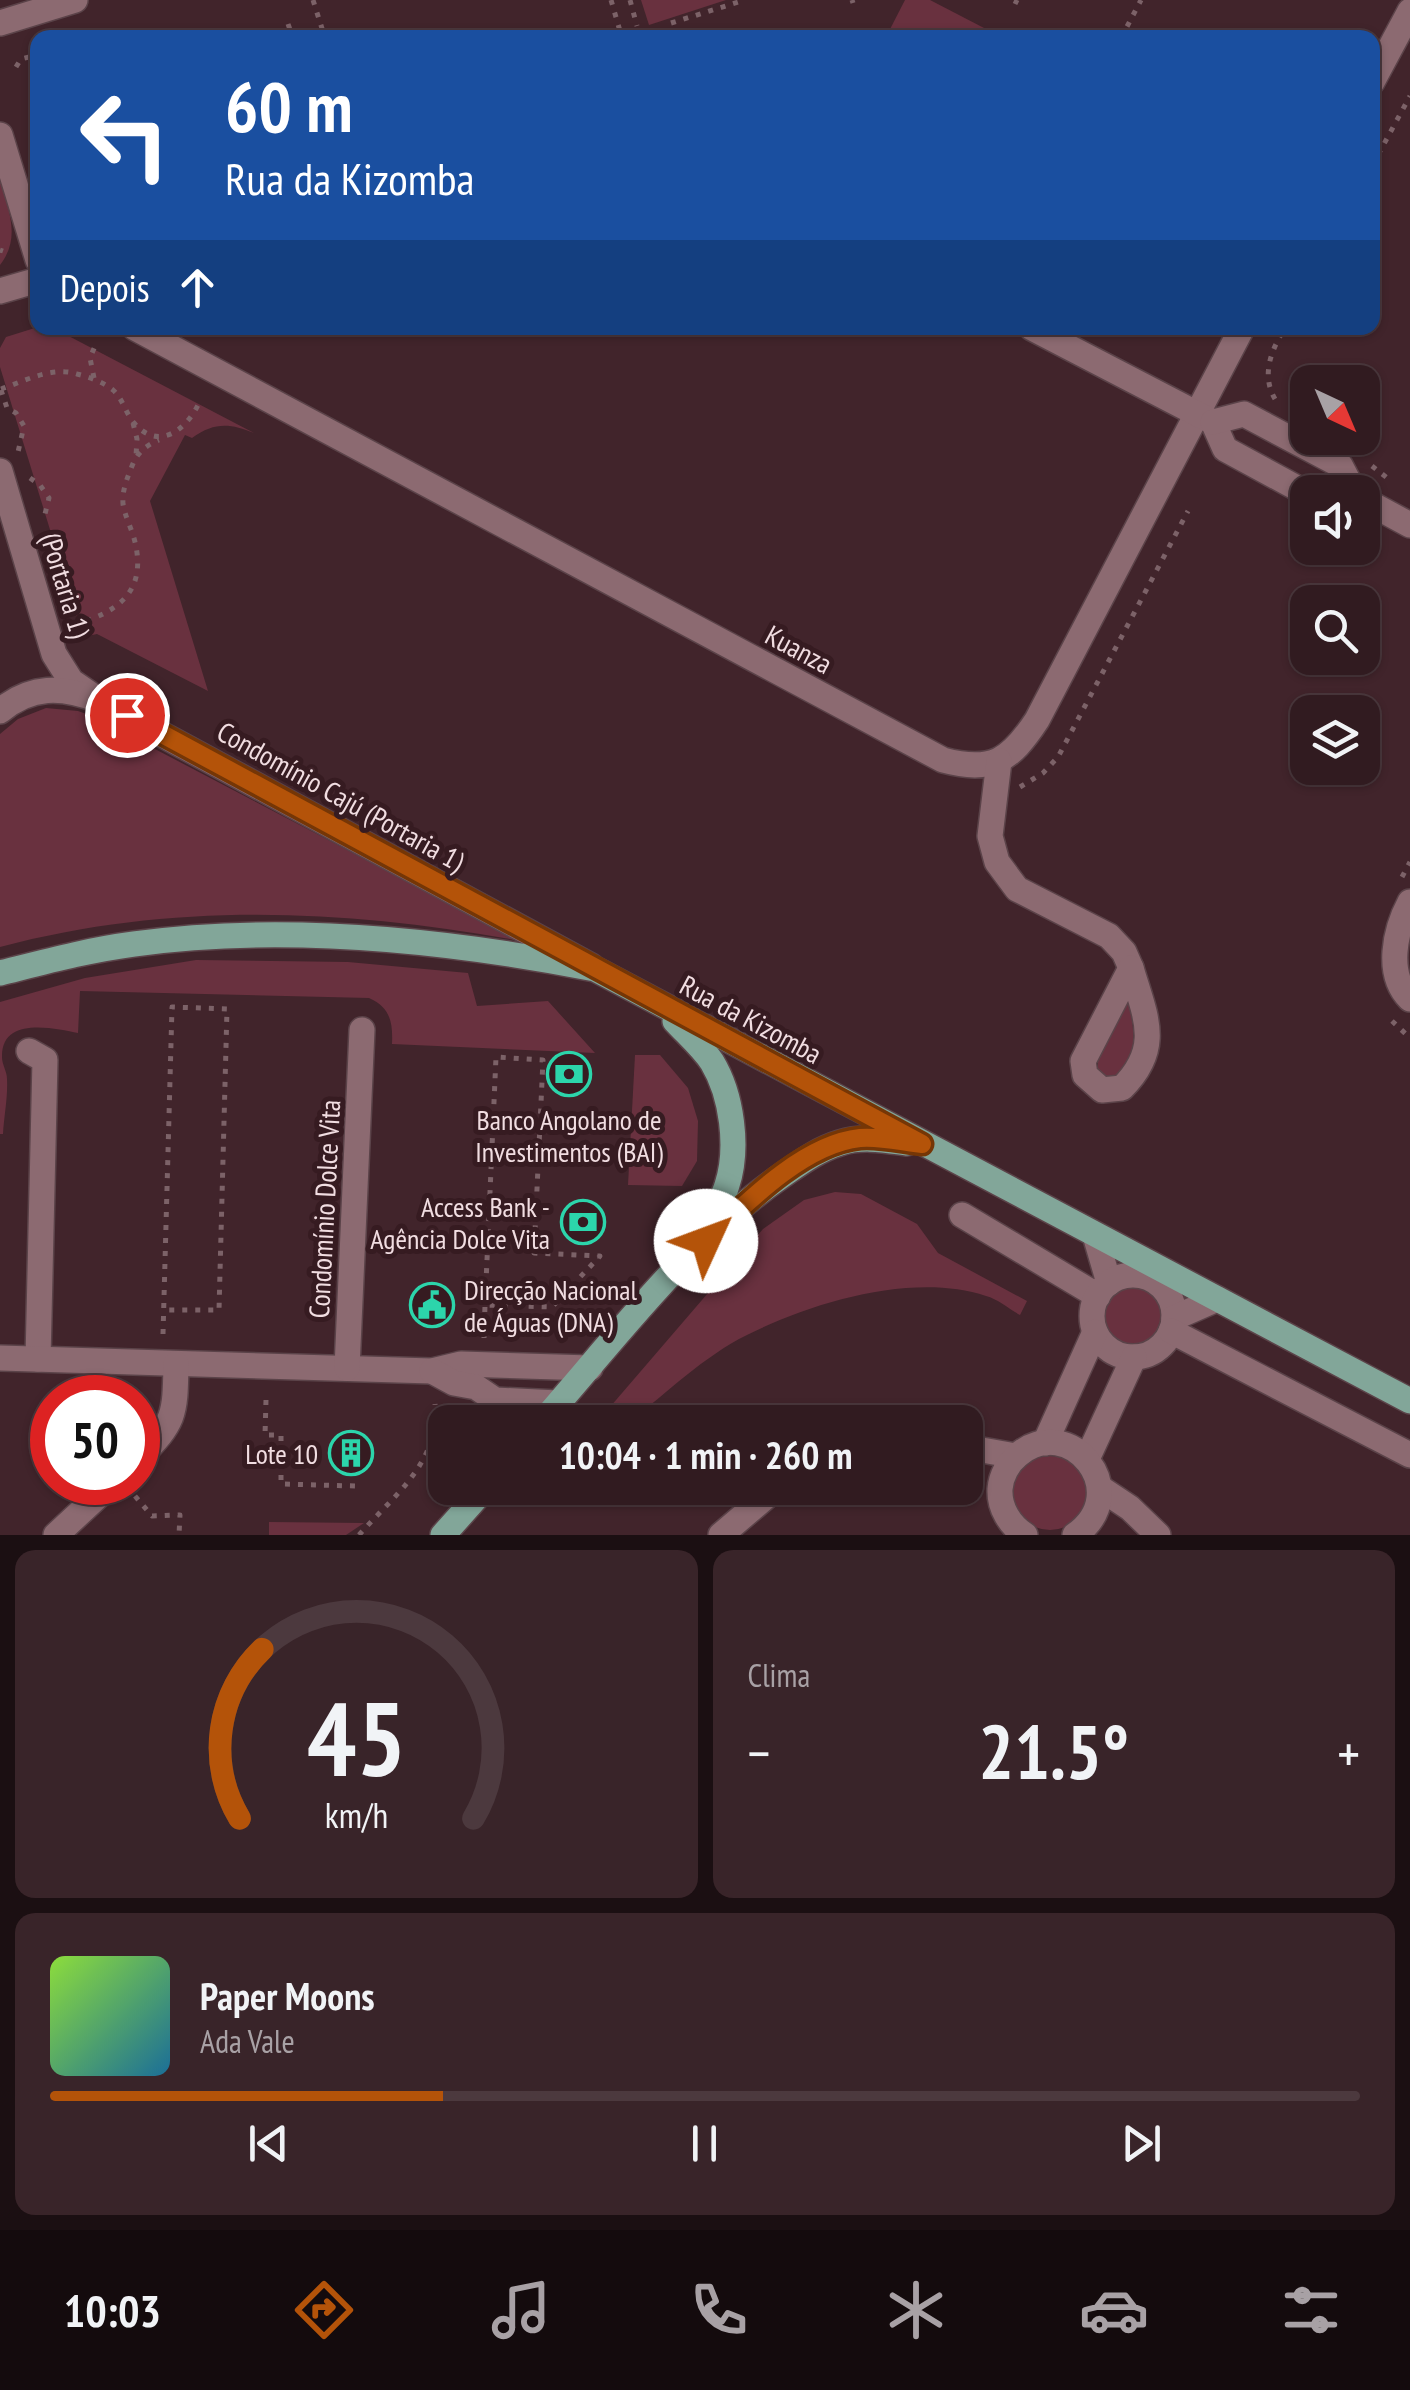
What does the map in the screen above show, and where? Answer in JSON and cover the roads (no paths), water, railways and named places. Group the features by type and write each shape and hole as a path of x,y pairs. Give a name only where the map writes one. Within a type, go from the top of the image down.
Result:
{"main road":[{"name":"Rua da Kizomba","path":"0,973 133,944 278,935 526,955 595,969 1410,1401"},
{"path":"662,1006 712,1062 727,1098 731,1130 732,1163 727,1188 680,1265"},
{"path":"557,1405 680,1265 757,1193 810,1156 837,1144 862,1138 922,1144"},
{"path":"443,1535 469,1505"}],"street":[{"path":"0,23 75,0"},
{"path":"1380,67 1410,11"},
{"path":"0,135 30,234"},
{"path":"0,291 30,282"},
{"name":"Kuanza","path":"148,335 943,760 968,767 1000,760"},
{"path":"1045,335 1205,418 1225,449 1290,484"},
{"path":"1131,968 1124,952 1109,936 1017,889 997,862 990,836 1000,760 1013,753 1037,720 1205,418 1239,335"},
{"path":"1205,418 1244,414 1340,465 1345,475"},
{"name":"(Portaria 1)","path":"0,471 12,560 54,654 71,680 98,700"},
{"path":"1380,509 1410,525"},
{"name":"Condomínio Cajú (Portaria 1)","path":"0,711 30,693 54,688 98,700 595,969"},
{"path":"1410,902 1394,950 1401,990 1410,999"},
{"name":"Condomínio Dolce Vita","path":"347,1368 361,1042"},
{"path":"37,1056 38,1359"},
{"path":"962,1215 1104,1289"},
{"path":"1095,1235 1104,1289 1092,1318 1094,1332 1113,1353 1134,1356 1154,1352 1172,1325 1217,1299"},
{"path":"1104,1289 1134,1275 1158,1284 1167,1294 1172,1325"},
{"path":"1172,1325 1410,1456"},
{"path":"1046,1444 1094,1332"},
{"path":"1087,1460 1134,1356"},
{"path":"0,1358 432,1371 461,1364 590,1368"},
{"path":"160,1437 174,1414 176,1364"},
{"path":"432,1371 454,1383 476,1386 495,1400 516,1405"},
{"path":"1025,1535 1011,1523 1001,1501 1003,1477 1016,1456 1038,1444 1066,1445 1087,1460 1096,1474 1100,1488 1095,1514 1075,1535"},
{"path":"983,1450 1016,1456"},
{"path":"1100,1488 1130,1508 1158,1535"},
{"path":"56,1535 97,1505"},
{"path":"720,1535 756,1505"}],"place":[{"name":"Banco Angolano de Investimentos (BAI)","path":"569,1074"},
{"name":"Access Bank - Agência Dolce Vita","path":"583,1222"},
{"name":"Direcção Nacional de Águas (DNA)","path":"432,1305"},
{"name":"Lote 10","path":"351,1453"}]}
